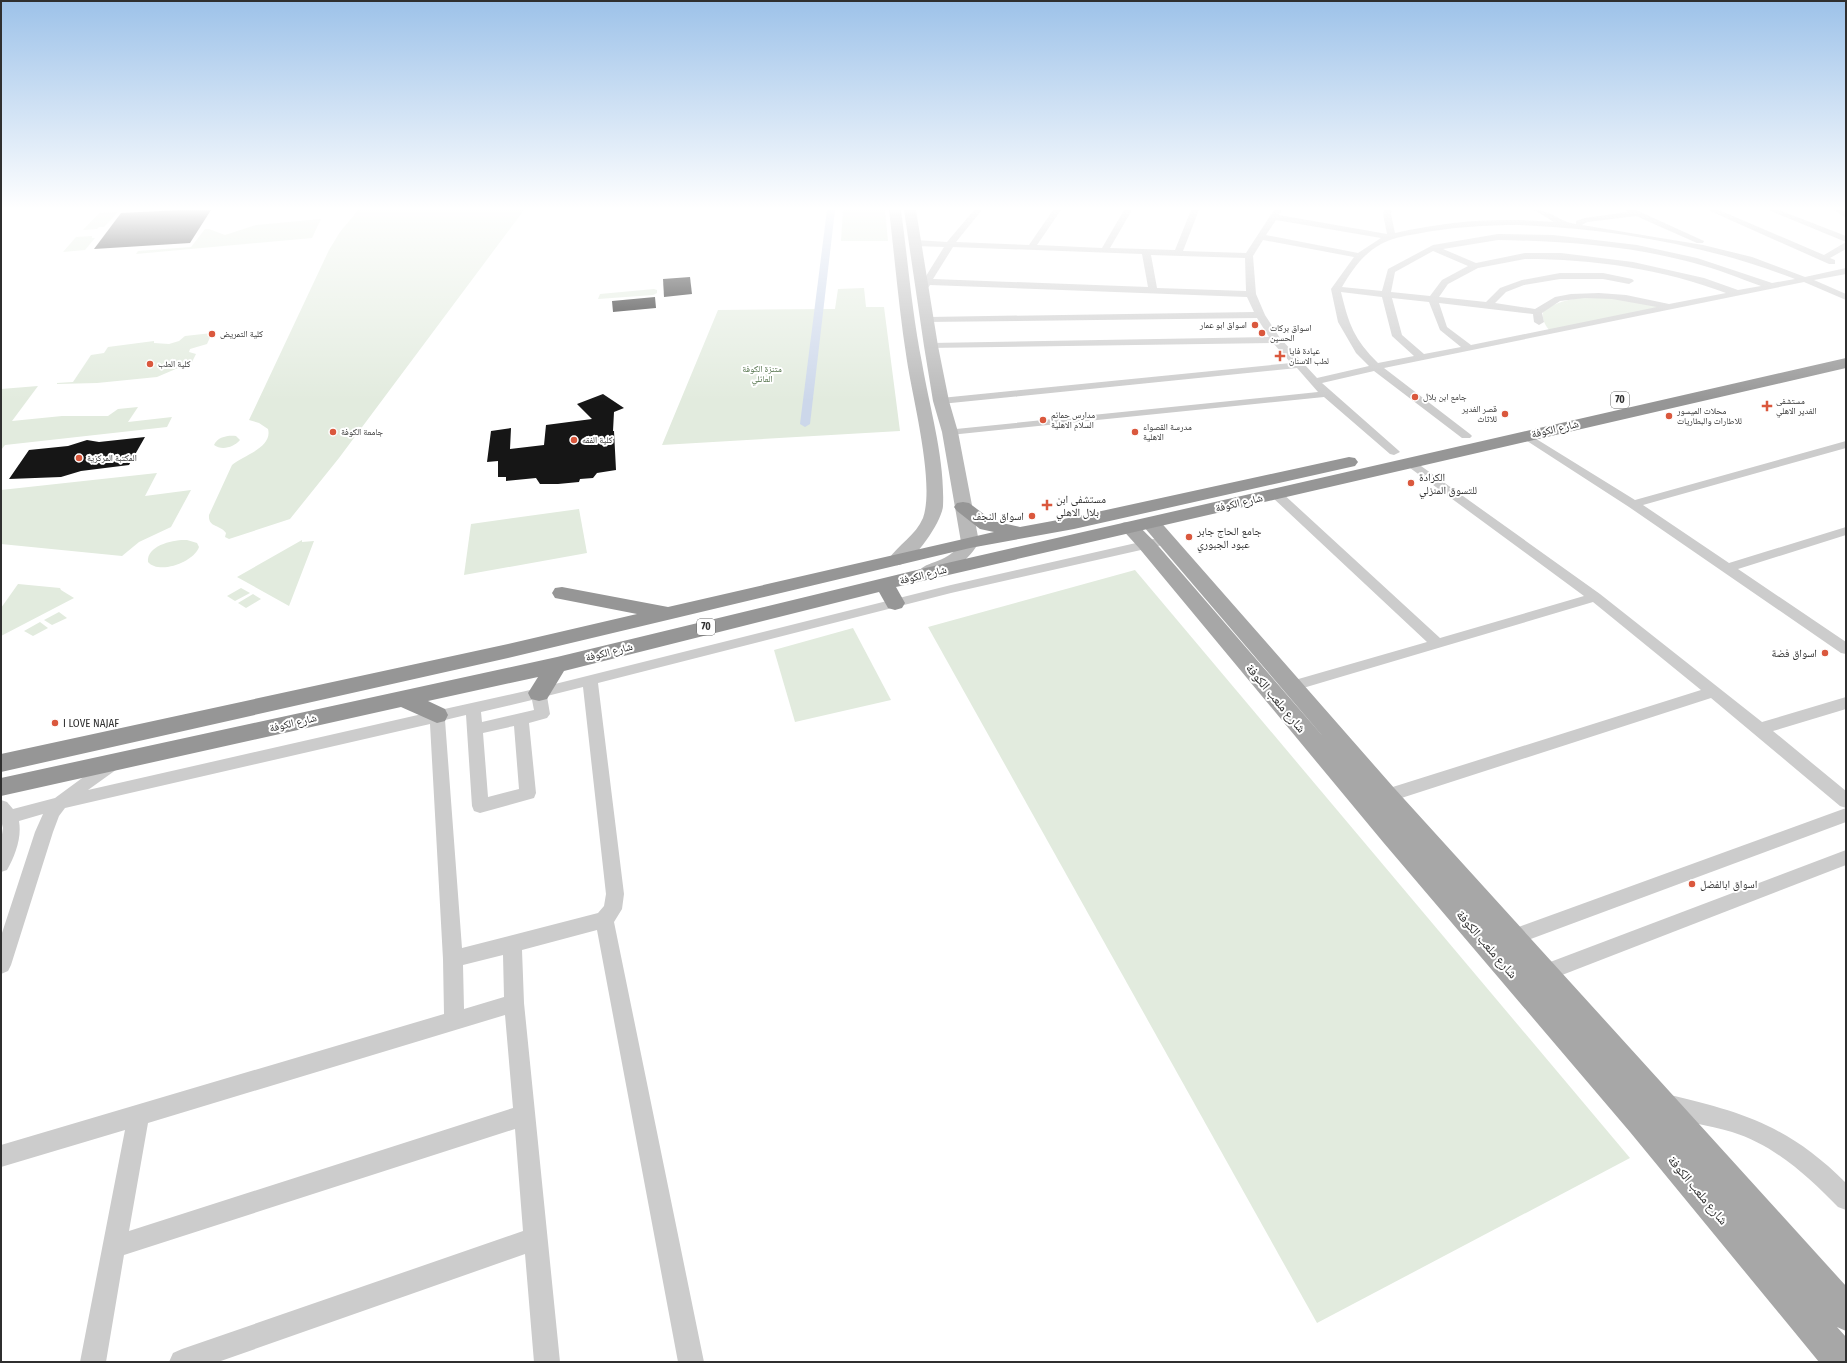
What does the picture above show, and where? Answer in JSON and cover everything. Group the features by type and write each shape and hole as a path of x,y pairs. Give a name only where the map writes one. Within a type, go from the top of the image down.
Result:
{"highway":[{"name":"شارع الكوفة","path":"1,762 436,668 672,614 970,542 1525,435 1709,393 1846,349"},
{"name":"شارع الكوفة","path":"1,788 402,698 557,665 920,575 1093,536 1148,534 1276,494 1402,458 1466,436 1716,378 1846,363"},
{"path":"1709,393 1733,382 1727,378 1716,378"},
{"path":"963,507 987,525 995,528 1024,531"},
{"path":"1074,523 1075,528 1080,532 1093,536"},
{"path":"885,584 895,603"},
{"path":"562,593 672,614"},
{"path":"508,651 500,663 502,670 509,676"},
{"path":"539,693 557,665"},
{"path":"436,668 442,672 444,678 443,684 438,691"},
{"path":"402,698 437,715"}],"main road":[{"path":"897,560 912,546 931,520 934,508 933,466 914,361 904,274"},
{"path":"920,575 958,560 966,552 970,542 950,432 941,401 922,274"},
{"path":"934,485 937,489 947,491 953,490 960,486"},
{"name":"شارع ملعب الكوفة","path":"1148,534 1293,686 1386,796 1402,831"},
{"name":"شارع ملعب الكوفة","path":"1148,534 1439,873 1641,1121 1843,1362"},
{"name":"شارع ملعب الكوفة","path":"1439,873 1512,938 1846,1313"}],"street":[{"path":"932,274 925,286 1251,294"},
{"path":"1150,274 1153,291"},
{"path":"1250,274 1251,294 1260,315 1276,340 1326,394 1402,458 1595,597 1760,729 1846,801"},
{"path":"1345,274 1336,289 1343,322 1360,351 1376,367 1466,436"},
{"path":"1391,274 1386,294 1397,336 1422,358"},
{"path":"1433,299 1445,282 1461,274"},
{"path":"1624,297 1631,274"},
{"path":"1672,274 1701,280 1736,293"},
{"path":"1735,274 1772,286"},
{"path":"1789,274 1806,279 1846,297"},
{"path":"1315,382 1376,367 1830,274"},
{"path":"1488,305 1503,290 1522,283 1560,276 1603,276 1629,281"},
{"path":"1336,289 1488,305 1537,312 1557,300 1585,295 1624,297 1671,307"},
{"path":"1433,299 1443,328 1469,348"},
{"path":"1537,312 1540,326 1547,332"},
{"path":"928,320 1260,315"},
{"path":"932,346 1276,340"},
{"path":"941,401 1300,365"},
{"path":"950,432 1326,394"},
{"path":"1525,435 1633,504 1845,648"},
{"path":"1633,504 1846,444"},
{"path":"1276,494 1437,643"},
{"path":"1727,568 1846,531"},
{"path":"1,865 13,824 6,812 60,803 437,715 539,693 895,603 1148,534"},
{"path":"1293,686 1595,597"},
{"path":"453,959 604,920 613,909 615,894 590,680"},
{"path":"1386,796 1714,692"},
{"path":"474,729 542,714 539,693"},
{"path":"1760,729 1846,703"},
{"path":"473,708 480,806 528,793 521,719"},
{"path":"437,715 453,959 454,1020"},
{"path":"1,965 44,832 52,813 70,794 115,763"},
{"path":"1512,938 1846,815"},
{"path":"1544,973 1846,857"},
{"path":"604,920 691,1362"},
{"path":"512,944 514,1003 523,1116 547,1362"},
{"path":"1,1156 514,1003"},
{"path":"1660,1104 1714,1116 1744,1126 1774,1141 1804,1160 1846,1199"},
{"path":"93,1362 138,1116"},
{"path":"114,1247 523,1116"},
{"path":"182,1362 535,1239"}],"green space":[{"path":"318,274 477,274 339,458 290,519 229,539 225,537 226,533 224,530 210,522 209,515 232,465 262,446 266,441 268,429 259,423 249,420"},
{"name":"متنزة الكوفة العائلي","path":"864,288 866,307 884,307 900,431 662,445 718,310 835,309 838,289"},
{"path":"654,289 657,290 657,293 653,295 598,299 600,294"},
{"path":"1587,297 1627,299 1665,307 1550,331 1544,322 1543,312 1558,303"},
{"path":"212,333 207,344 190,349 189,352 196,354 192,362 157,377 97,383 57,384 73,382 91,355 104,353 108,347 154,341 154,343 169,344 179,341 185,336"},
{"path":"38,386 12,421 62,416 108,416 118,409 138,407 128,422 172,417 167,427 5,445 1,450 1,389"},
{"path":"236,436 240,440 231,446 221,448 214,445 215,442 223,437"},
{"path":"157,473 145,496 191,490 171,527 139,542 122,556 1,544 1,490"},
{"path":"579,509 587,553 464,575 471,524"},
{"path":"187,540 197,543 199,547 190,558 184,562 168,567 160,567 153,566 148,562 149,556 156,547 169,542"},
{"path":"302,540 302,542 314,541 289,606 237,577"},
{"path":"1135,570 1630,1158 1317,1323 928,627"},
{"path":"18,584 60,588 74,598 1,636 1,608"},
{"path":"241,588 250,593 235,601 227,596"},
{"path":"253,594 261,599 246,608 238,603"},
{"path":"59,612 67,618 52,625 44,620"},
{"path":"40,622 48,628 33,636 24,631"},
{"path":"853,628 891,700 795,722 774,650"}],"building":[{"path":"690,277 692,294 664,297 663,279"},
{"path":"655,297 656,308 613,312 612,301"},
{"name":"كلية الفقه","path":"603,394 624,408 614,412 613,431 616,470 597,473 593,478 580,479 579,482 540,484 536,478 506,481 506,477 498,477 498,461 487,462 491,431 511,428 510,449 544,445 546,425 592,419 577,404"},
{"name":"المكتبة المركزية","path":"145,437 129,465 81,471 61,477 9,479 29,450 68,446 87,440 99,442"}],"waterway":[{"path":"805,424 823,274"}],"place":[{"name":"اسواق ابو عمار","path":"1255,325"},
{"name":"اسواق بركات الحسين","path":"1262,333"},
{"name":"كلية التمريض","path":"212,334"},
{"name":"عيادة فايا لطب الاسنان","path":"1280,356"},
{"name":"كلية الطب","path":"150,364"},
{"name":"جامع ابن بلال","path":"1415,397"},
{"name":"مستشفى الغدير الاهلي","path":"1767,406"},
{"name":"قصر الغدير للاثاث","path":"1505,414"},
{"name":"محلات الميسور للاطارات والبطاريات","path":"1669,416"},
{"name":"مدارس حمائم السلام الاهلية","path":"1043,420"},
{"name":"جامعة الكوفة","path":"333,432"},
{"name":"مدرسة القصواء الاهلية","path":"1135,432"},
{"name":"كلية الفقه","path":"574,440"},
{"name":"المكتبة المركزية","path":"79,458"},
{"name":"الكرادة للتسوق المنزلي","path":"1411,483"},
{"name":"مستشفى ابن بلال الاهلي","path":"1047,505"},
{"name":"اسواق النجف","path":"1032,516"},
{"name":"جامع الحاج جابر عبود الجبوري","path":"1189,537"},
{"name":"اسواق فضة","path":"1825,653"},
{"name":"I LOVE NAJAF","path":"55,723"},
{"name":"اسواق ابالفضل","path":"1692,884"}]}
